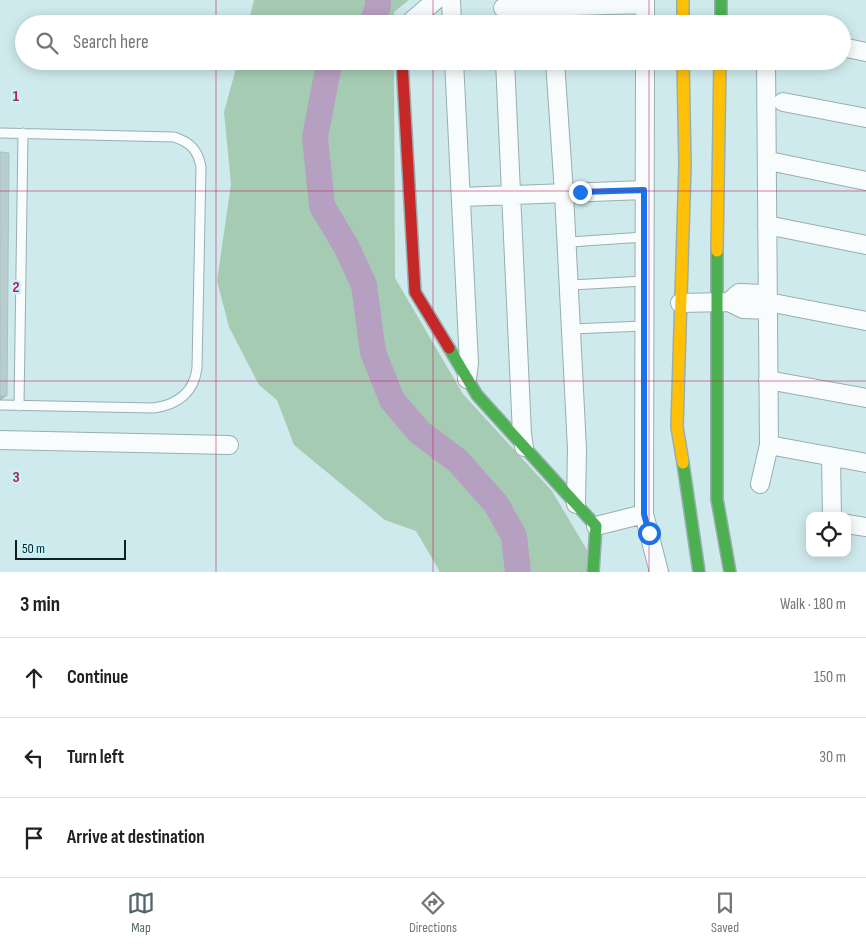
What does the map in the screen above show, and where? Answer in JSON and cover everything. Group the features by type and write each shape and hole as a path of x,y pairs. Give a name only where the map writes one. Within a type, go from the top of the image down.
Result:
{"street":[{"path":"418,15 436,0"},
{"path":"451,0 452,15"},
{"path":"682,15 683,0"},
{"path":"721,0 721,15"},
{"path":"503,11 552,15 645,2 645,15"},
{"path":"851,50 866,52"},
{"path":"403,70 415,292 477,395 596,526 593,572"},
{"path":"454,70 469,362 467,379"},
{"path":"505,70 524,447"},
{"path":"556,70 577,449 576,504"},
{"path":"644,70 644,514 659,572"},
{"path":"683,70 685,165 677,427 699,572"},
{"path":"720,70 717,204 723,302 717,498 730,572"},
{"path":"760,484 769,445 766,70"},
{"path":"783,102 866,118"},
{"path":"769,161 866,181"},
{"path":"461,197 644,190"},
{"path":"767,225 866,245"},
{"path":"680,303 723,302 739,293 768,302 866,321"},
{"path":"768,380 866,398"},
{"path":"0,440 229,445"},
{"path":"769,445 866,464"},
{"path":"832,457 832,512"},
{"path":"596,526 644,514"},
{"path":"851,525 866,527"}],"lane":[{"path":"0,132 168,136 180,139 192,146 200,161 197,374 185,395 169,405 153,408 0,406"},
{"path":"19,406 23,133"},
{"path":"570,242 644,237"},
{"path":"571,285 644,280"},
{"path":"571,329 644,326"}],"green space":[{"path":"254,0 409,0 394,12 394,15 250,15"},
{"path":"236,70 394,70 395,278 463,394 552,491 587,550 586,572 439,572 416,531 385,520 294,445 277,400 259,385 229,327 217,281 231,184 224,112"}],"building":[{"path":"0,152 9,153 7,396 0,396"}],"waterway":[{"path":"375,15 378,0"},
{"path":"328,70 315,137 322,206 347,248 364,285 373,352 392,400 419,432 458,461 496,504 514,536 518,572"}],"traffic: fast":[{"path":"721,0 721,15"},
{"path":"717,251 717,499 730,572"},
{"path":"449,348 477,395 596,526 593,572"},
{"path":"683,463 699,572"}],"traffic: slow":[{"path":"683,0 683,15"},
{"path":"683,70 685,165 677,427 683,463"},
{"path":"717,251 720,70"}],"traffic: jam":[{"path":"403,70 415,292 449,348"}],"route":[{"path":"580,192 644,190 644,514 649,533"}]}
